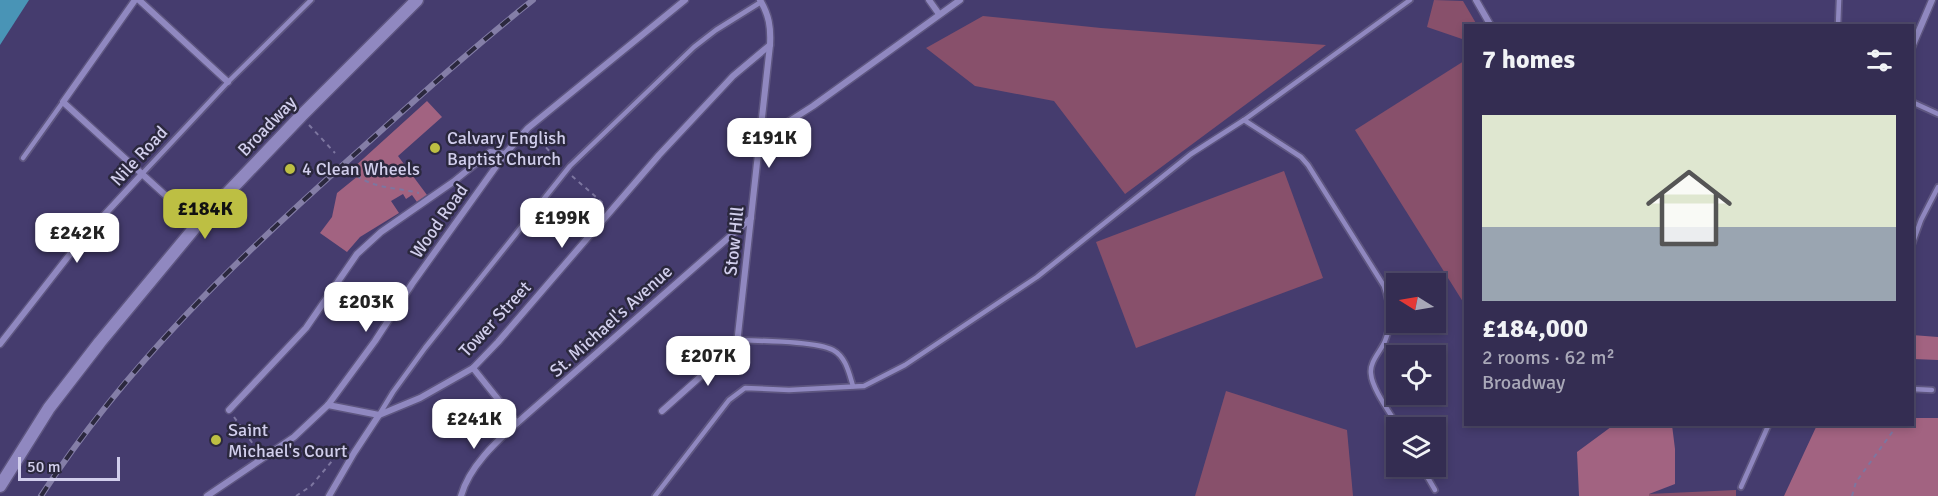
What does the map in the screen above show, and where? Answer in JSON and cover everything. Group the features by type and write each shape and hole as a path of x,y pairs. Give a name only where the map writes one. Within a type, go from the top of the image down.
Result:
{"main road":[{"name":"Broadway","path":"0,486 49,408 100,342 197,225 301,116 417,0"}],"street":[{"path":"197,225 63,102 137,0 228,82"},
{"name":"Wood Road","path":"207,496 294,437 328,405 412,284 506,154 528,128 685,0"},
{"path":"929,0 939,14"},
{"path":"760,140 813,106 960,0"},
{"path":"1476,0 1490,24"},
{"path":"1914,42 1932,0"},
{"name":"Stow Hill","path":"738,342 770,45 771,27 760,1"},
{"name":"Tower Street","path":"379,415 420,398 473,368 659,155 733,75 770,45"},
{"path":"229,411 306,328 357,254 381,232 490,152 506,154"},
{"name":"Nile Road","path":"0,344 81,240 142,174"},
{"name":"St. Michael's Avenue","path":"461,496 465,481 475,468 518,423 751,218"},
{"path":"662,411 738,342"},
{"path":"473,368 518,423"},
{"path":"328,405 379,415 329,496"}],"lane":[{"name":"Nile Road","path":"142,174 228,82 311,0"},
{"path":"655,496 729,400 745,388 789,390 864,386 906,365 1028,283 1191,154 1244,120 1410,0"},
{"path":"1838,24 1839,0"},
{"path":"379,415 425,348 570,166 694,47 760,1"},
{"path":"23,158 63,102"},
{"path":"1914,103 1938,114"},
{"path":"1244,120 1301,157 1308,165 1384,286 1389,301 1389,329 1373,362 1371,376 1393,417"},
{"path":"1914,239 1921,220 1938,188"},
{"path":"738,342 819,345 834,350 842,358 849,371 853,386"},
{"path":"1914,389 1932,390"},
{"path":"1741,487 1768,426"},
{"path":"1427,477 1435,490"}],"path":[{"path":"301,116 335,153"},
{"path":"350,170 367,182 411,192"},
{"path":"229,411 263,459"},
{"path":"1852,496 1856,482 1893,431 1893,426"},
{"path":"296,496 311,486 338,454 354,453"}],"shaded area":[{"path":"1434,0 1463,1 1476,24 1464,24 1464,40 1427,27"},
{"path":"983,16 1101,28 1326,45 1125,194 1054,101 975,86 926,48"},
{"path":"1464,61 1464,303 1355,130"},
{"path":"427,101 442,117 398,156 427,195 417,202 412,195 406,199 403,194 391,201 399,213 360,237 347,252 320,233 332,217 337,193 358,176 353,168"},
{"path":"1284,171 1323,278 1136,348 1096,242"},
{"path":"1914,335 1938,337 1938,360 1914,359"},
{"path":"1226,391 1347,430 1353,496 1195,496"},
{"path":"1914,418 1938,418 1938,496 1784,496 1817,426 1914,426"},
{"path":"1612,426 1672,426 1675,484 1649,494 1649,496 1579,496 1577,452"},
{"path":"1736,490 1736,496 1649,496 1648,494"}],"water":[{"path":"0,0 29,0 0,45"}],"railway":[{"path":"41,496 109,402 186,315 226,274 268,233 420,96 533,0"}],"place":[{"name":"Calvary English Baptist Church","path":"435,148"},
{"name":"4 Clean Wheels","path":"290,169"},
{"name":"Saint Michael's Court","path":"216,440"}]}
